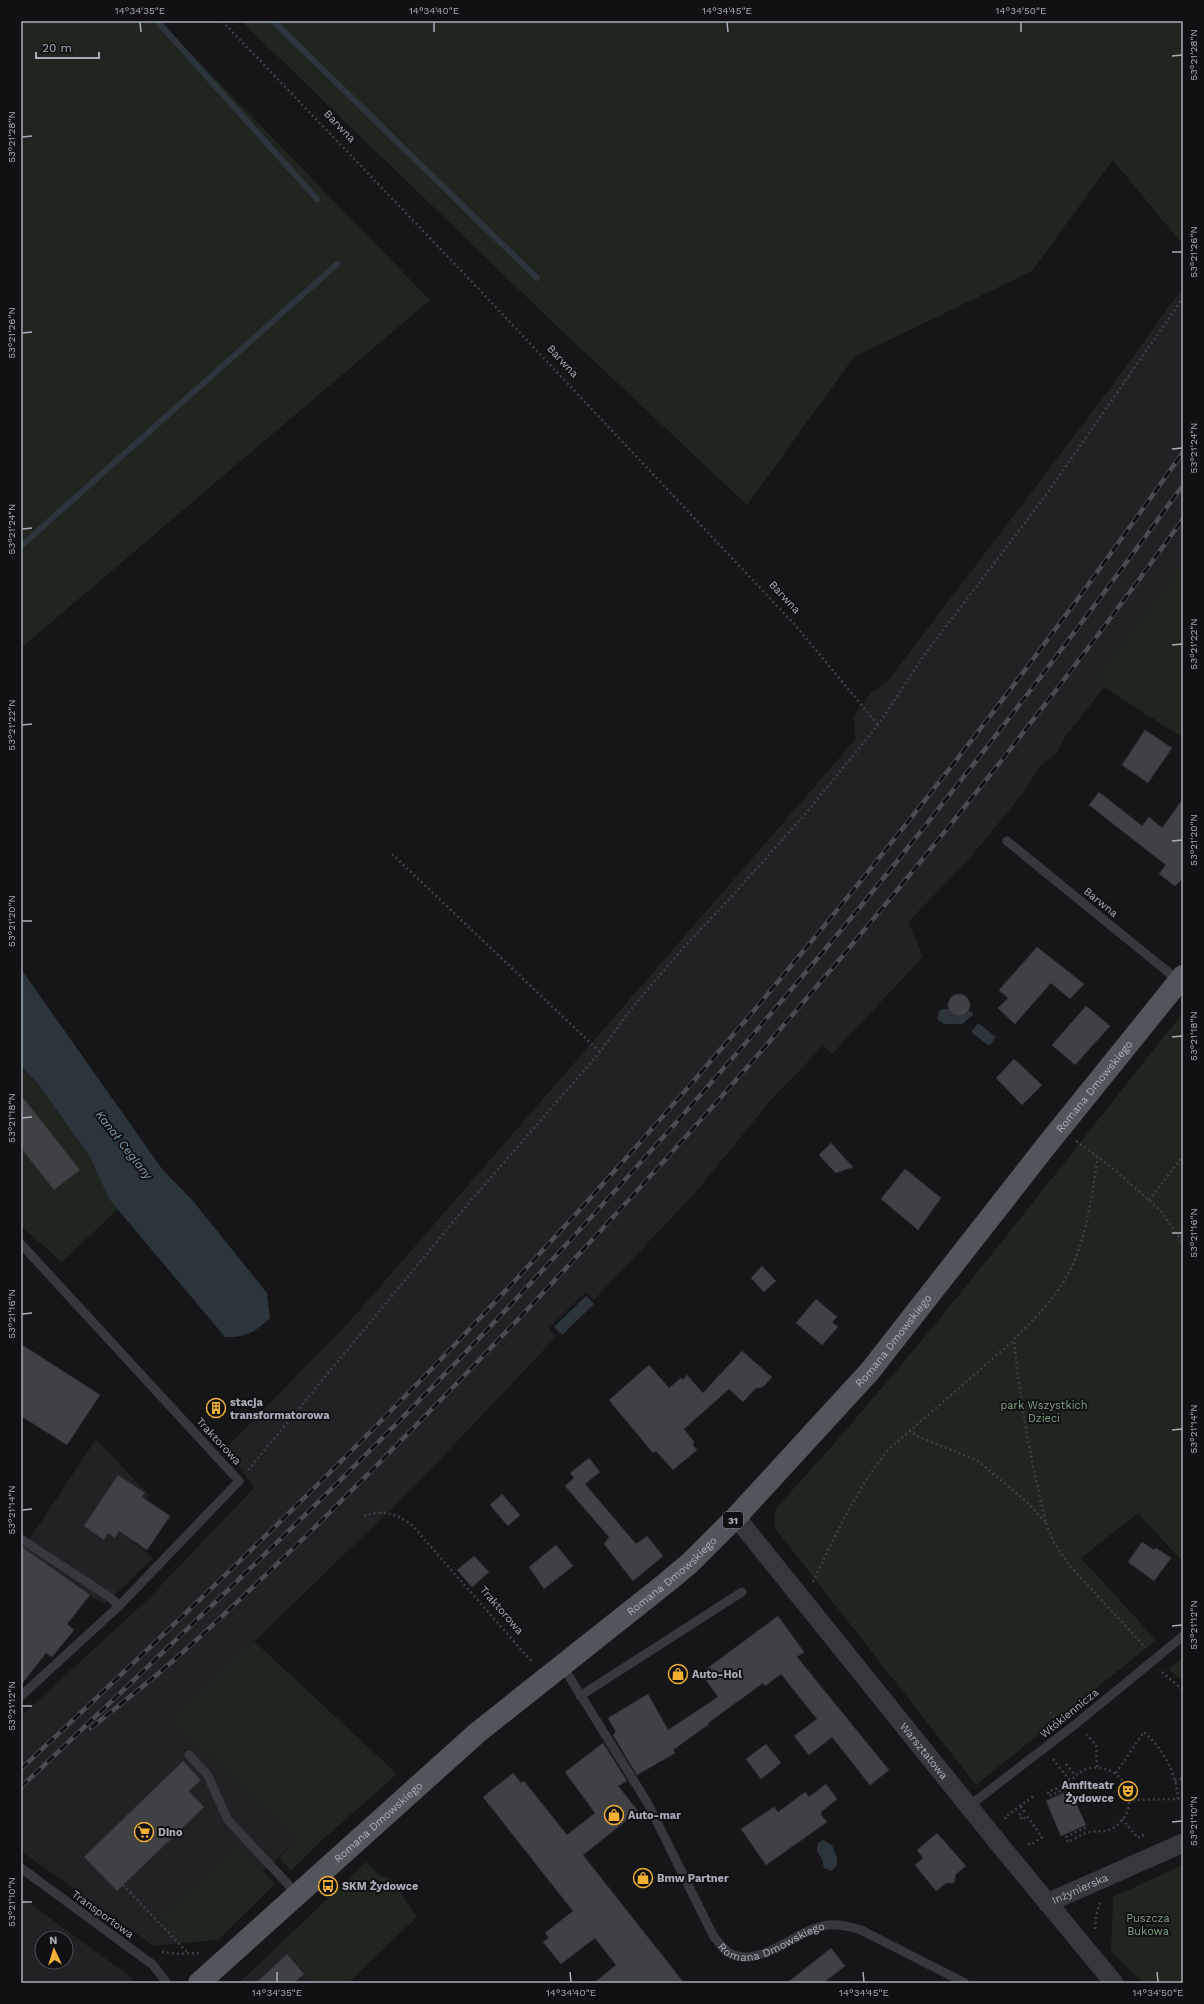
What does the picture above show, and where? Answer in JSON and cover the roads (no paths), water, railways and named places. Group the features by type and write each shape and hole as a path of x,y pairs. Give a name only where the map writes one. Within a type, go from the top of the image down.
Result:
{"main road":[{"name":"Romana Dmowskiego","path":"199,1983 477,1733 666,1583 691,1562 736,1517 870,1371 912,1320 1046,1146 1181,979"}],"street":[{"name":"Warsztatowa","path":"736,1517 1047,1903 1114,1983"},
{"name":"Inżynierska","path":"1047,1903 1183,1844"}],"lane":[{"name":"Barwna","path":"1007,841 1181,979"},
{"name":"Traktorowa","path":"21,1244 240,1481 118,1606 21,1696"},
{"path":"21,1539 111,1598 118,1606"},
{"path":"580,1696 742,1592"},
{"name":"Włókiennicza","path":"969,1806 1077,1723 1183,1636"},
{"name":"Romana Dmowskiego","path":"554,1671 580,1696 640,1789 714,1936 725,1950 733,1955 746,1957 752,1956 828,1925 846,1926 861,1930 966,1983"},
{"path":"189,1755 207,1774 228,1820 297,1894"},
{"name":"Transportowa","path":"21,1868 153,1965 167,1983"}],"water":[{"name":"Kanał Ceglany","path":"21,969 162,1169 193,1201 267,1293 270,1318 260,1327 245,1335 225,1337 109,1199 90,1157 38,1084 21,1066"},
{"path":"949,1009 956,1016 969,1011 973,1013 973,1015 962,1024 944,1024 937,1019 939,1011"},
{"path":"978,1023 996,1037 989,1046 971,1032"},
{"path":"586,1296 594,1304 562,1335 554,1327"},
{"path":"823,1840 832,1845 837,1858 837,1865 831,1871 824,1868 822,1859 817,1851 818,1843"}],"waterway":[{"path":"157,21 317,199"},
{"path":"273,21 537,278"},
{"path":"21,546 337,264"}],"railway":[{"path":"21,1769 189,1610 355,1447 463,1336 655,1125 840,907 928,796 1015,683 1183,452"},
{"path":"21,1787 147,1668 395,1425 456,1363 612,1195 707,1088 890,870 1039,679 1183,485"},
{"path":"91,1728 154,1678 192,1644 311,1531 455,1385 626,1203 710,1110 793,1014 954,820 1109,621 1183,519"}],"place":[{"name":"stacja transformatorowa","path":"216,1408"},
{"name":"Auto-Hol","path":"678,1674"},
{"name":"Amfiteatr Żydowce","path":"1128,1791"},
{"name":"Auto-mar","path":"614,1815"},
{"name":"Dino","path":"144,1832"},
{"name":"Bmw Partner","path":"643,1878"},
{"name":"SKM Żydowce","path":"328,1886"}],"park label":[{"name":"park Wszystkich Dzieci","path":"1044,1411"},
{"name":"Puszcza Bukowa","path":"1148,1924"}]}
